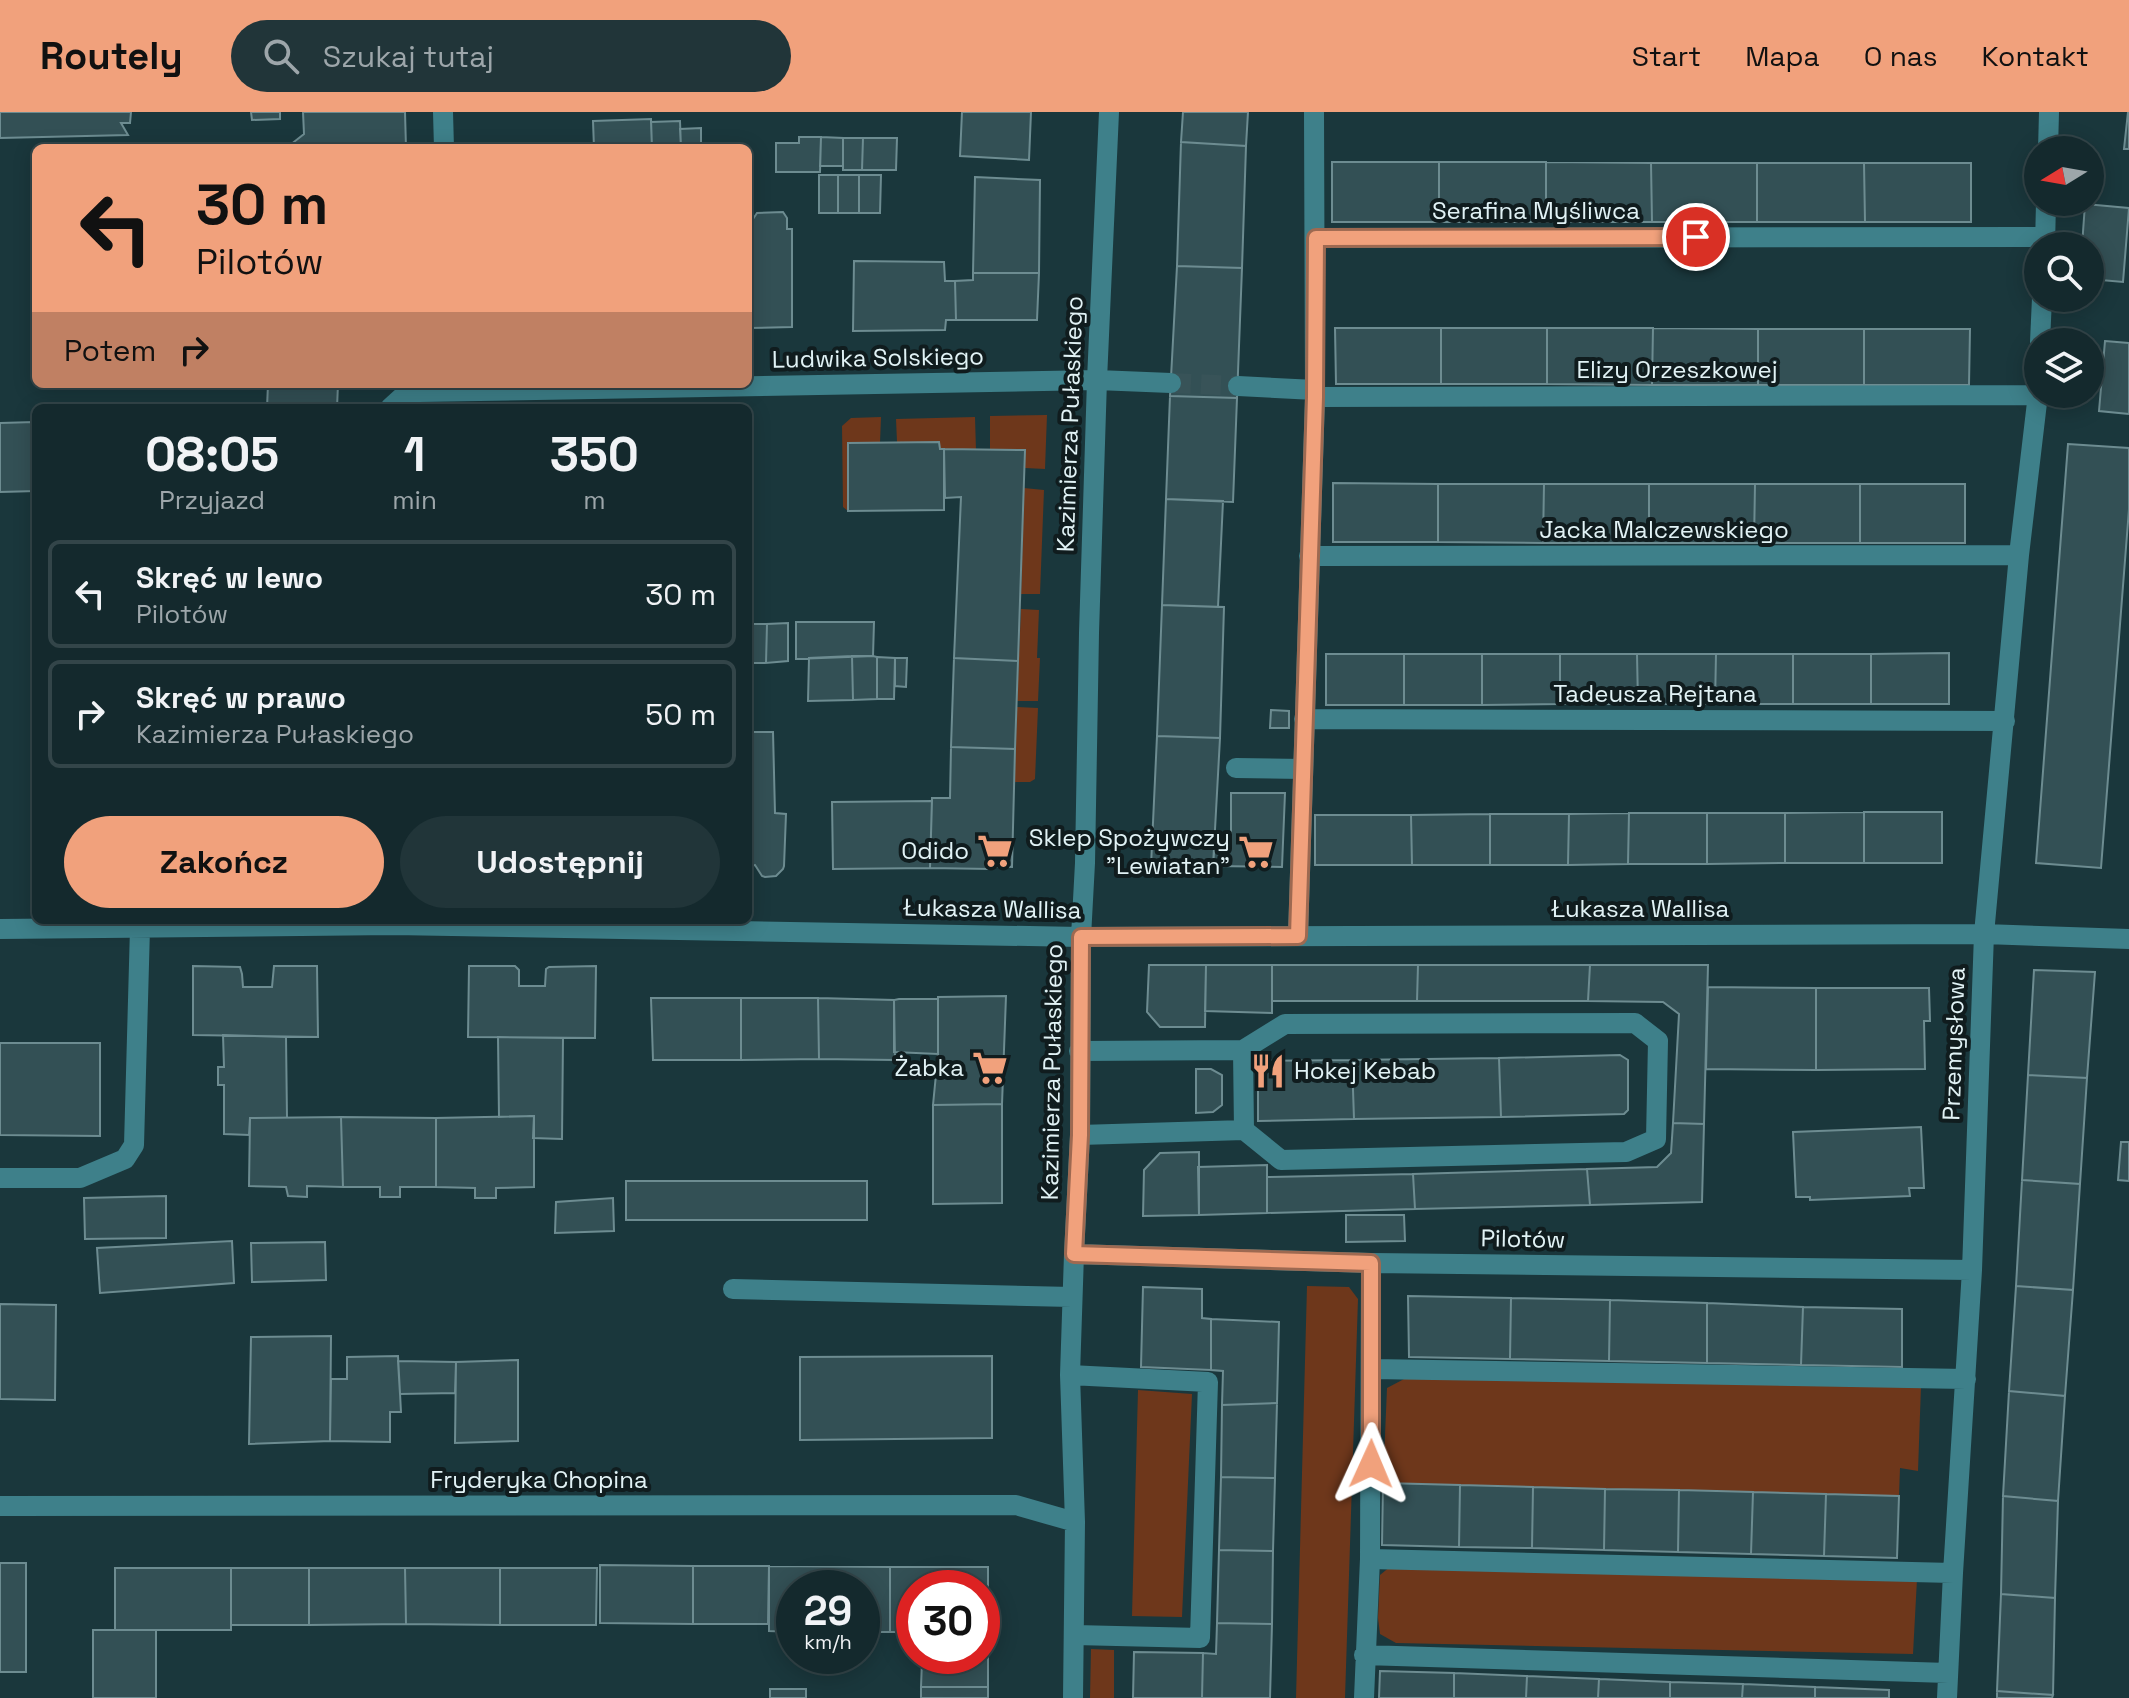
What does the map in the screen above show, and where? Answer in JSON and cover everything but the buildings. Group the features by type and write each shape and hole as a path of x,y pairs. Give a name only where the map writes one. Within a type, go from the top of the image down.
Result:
{"street":[{"path":"443,112 444,144"},
{"name":"Kazimierza Pułaskiego","path":"1073,1698 1075,1522 1070,1375 1080,1135 1081,937 1097,380 1109,112"},
{"path":"1298,936 1315,393 1314,112"},
{"path":"2048,136 2049,112"},
{"name":"Serafina Myśliwca","path":"1316,238 2024,241"},
{"name":"Ludwika Solskiego","path":"752,384 1097,380 1171,383"},
{"name":"Elizy Orzeszkowej","path":"1238,386 1315,393 2024,394"},
{"path":"394,404 420,388"},
{"name":"Przemysłowa","path":"1947,1698 1972,1270 1984,934 2019,555 2036,408"},
{"name":"Jacka Malczewskiego","path":"1309,556 2019,555"},
{"name":"Tadeusza Rejtana","path":"1304,719 2005,721"},
{"path":"1236,768 1303,769"},
{"name":"Łukasza Wallisa","path":"0,929 343,924"},
{"name":"Łukasza Wallisa","path":"443,924 1081,937 1984,934 2129,939"},
{"path":"0,1178 80,1178 125,1159 134,1145 140,928"},
{"path":"1079,1051 1243,1050 1285,1024 1635,1023 1658,1041 1656,1139 1626,1152 1281,1160 1244,1130 1080,1135"},
{"path":"1243,1050 1244,1130"},
{"name":"Pilotów","path":"1074,1254 1371,1263 1972,1270"},
{"path":"1364,1698 1370,1559 1371,1263"},
{"path":"733,1289 1072,1297"},
{"path":"1372,1369 1966,1379"},
{"path":"1070,1375 1208,1382 1200,1638 1075,1635"},
{"name":"Fryderyka Chopina","path":"0,1506 1016,1505 1075,1522"},
{"path":"1370,1559 1953,1573"},
{"path":"1364,1655 1948,1673"}],"shaded area":[{"path":"1047,415 1045,469 1025,468 1025,450 990,450 990,416"},
{"path":"881,417 880,443 848,443 848,511 843,507 842,426 851,418"},
{"path":"975,417 976,450 940,449 939,442 897,442 896,419"},
{"path":"1024,488 1044,490 1040,594 1021,594"},
{"path":"1021,609 1039,610 1038,701 1017,701"},
{"path":"1017,707 1038,708 1035,779 1030,782 1014,782"},
{"path":"1307,1286 1349,1287 1358,1299 1345,1698 1296,1698"},
{"path":"1406,1378 1921,1386 1918,1471 1900,1468 1899,1496 1383,1483 1387,1388"},
{"path":"1138,1390 1192,1394 1182,1617 1132,1616"},
{"path":"1391,1566 1917,1579 1913,1654 1396,1643 1380,1634 1378,1618 1380,1575"},
{"path":"1091,1649 1114,1650 1114,1698 1090,1698"}],"tunnel":[{"path":"1171,383 1238,386"}],"place":[{"name":"Odido","path":"995,851"},
{"name":"Sklep Spożywczy \"Lewiatan\"","path":"1256,852"},
{"name":"Żabka","path":"990,1068"},
{"name":"Hokej Kebab","path":"1268,1071"}],"route":[{"path":"1371,1464 1371,1263 1074,1254 1080,1135 1081,937 1298,936 1315,397 1316,238 1696,237"}]}
